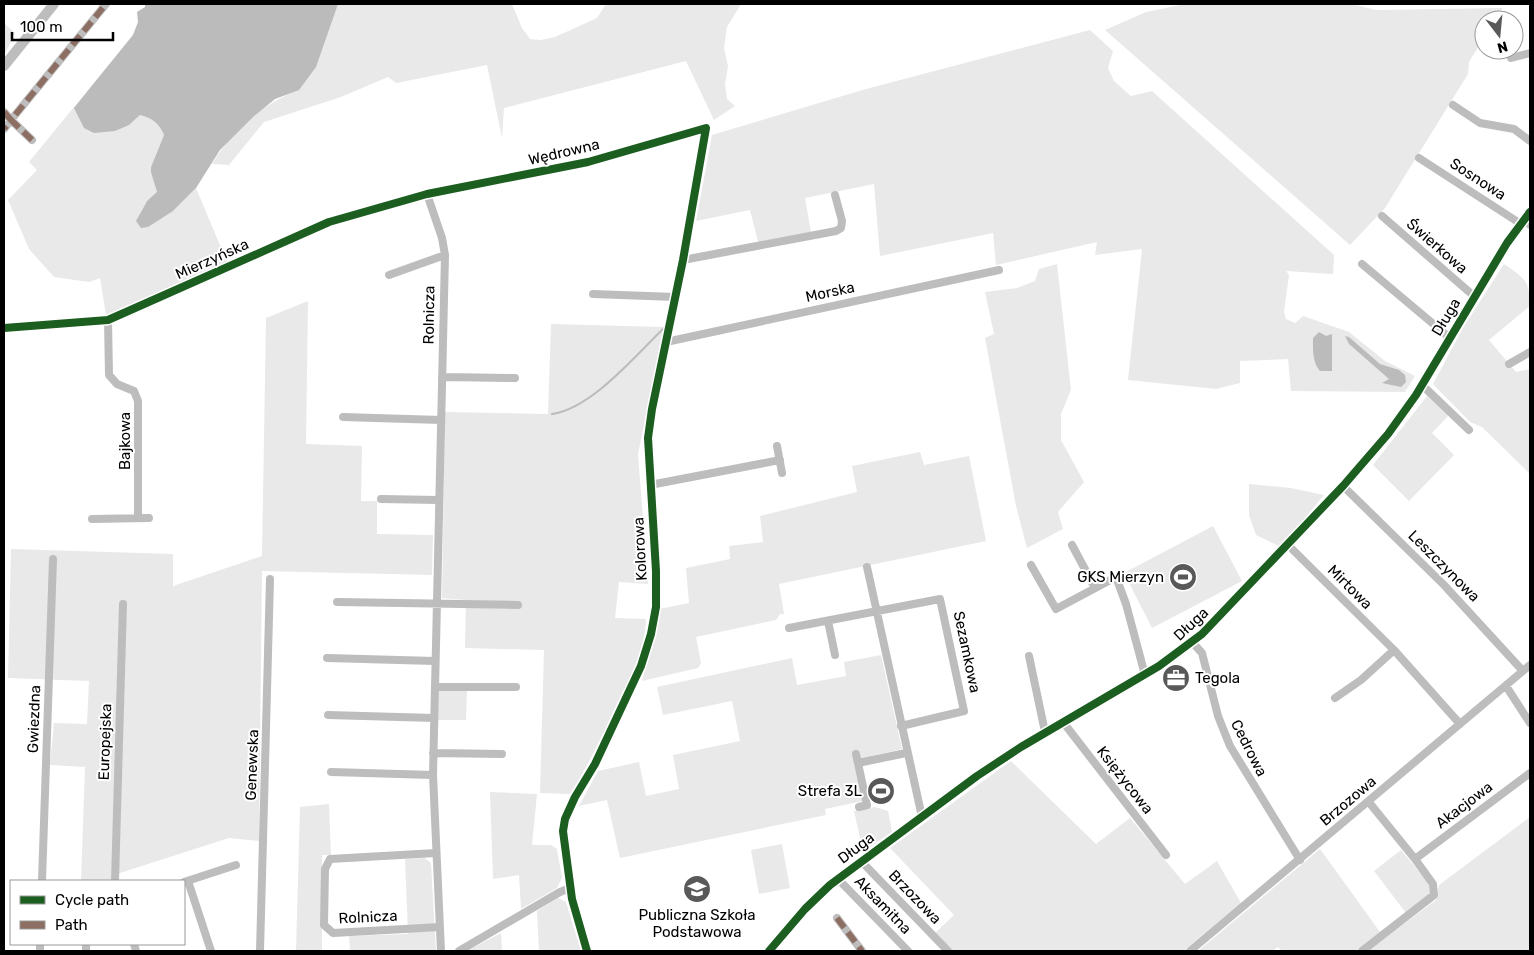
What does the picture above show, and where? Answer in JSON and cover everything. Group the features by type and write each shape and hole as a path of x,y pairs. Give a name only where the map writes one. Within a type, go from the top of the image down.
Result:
{"street":[{"path":"4,66 54,4"},
{"path":"4,129 106,4"},
{"path":"1453,105 1480,124 1514,129 1530,141"},
{"path":"4,112 32,140"},
{"name":"Wędrowna","path":"427,194 588,162 706,128"},
{"name":"Kolorowa","path":"587,951 570,888 563,831 565,819 615,724 641,666 651,634 656,607 656,571 648,438 683,260 706,128"},
{"name":"Sosnowa","path":"1419,158 1527,220"},
{"name":"Rolnicza","path":"427,194 442,238 445,254 433,753 441,951"},
{"name":"Mierzyńska","path":"4,328 108,320 329,222 427,194"},
{"path":"683,260 836,231 841,228 842,221 836,195"},
{"name":"Świerkowa","path":"1382,216 1475,297"},
{"name":"Długa","path":"769,951 805,909 861,861 997,762 1045,732 1145,675 1192,643 1343,486 1388,434 1422,385 1503,249 1527,220"},
{"name":"Rolnicza","path":"390,275 445,254"},
{"path":"1362,264 1450,338"},
{"name":"Morska","path":"666,342 999,270"},
{"path":"593,294 675,297"},
{"name":"Bajkowa","path":"108,320 110,376 117,384 134,391 138,402 138,518"},
{"path":"1510,364 1530,352"},
{"path":"442,377 515,378"},
{"path":"1422,385 1469,430"},
{"path":"343,417 441,420"},
{"path":"777,446 782,473"},
{"path":"650,485 780,460"},
{"name":"Leszczynowa","path":"1343,486 1444,584 1522,670"},
{"path":"381,499 439,500"},
{"path":"92,519 149,518"},
{"name":"Mirtowa","path":"1287,544 1394,650 1460,724"},
{"path":"1072,545 1095,588"},
{"name":"Gwiezdna","path":"42,880 53,558"},
{"path":"1031,565 1056,609 1116,577 1126,604 1145,675"},
{"path":"867,567 906,753 922,817"},
{"name":"Genewska","path":"260,951 270,580"},
{"name":"Sezamkowa","path":"788,628 940,600 965,707 964,711 959,714 901,726"},
{"path":"337,602 518,606"},
{"name":"Europejska","path":"115,880 123,604"},
{"path":"828,622 835,655"},
{"name":"Cedrowa","path":"1192,643 1202,653 1218,716 1230,746 1300,860"},
{"path":"1335,698 1360,680 1394,650"},
{"path":"1028,656 1045,732"},
{"path":"327,658 435,661"},
{"path":"1522,670 1530,665"},
{"name":"Brzozowa","path":"1190,951 1506,686 1522,670"},
{"path":"1506,686 1530,723"},
{"path":"435,687 516,687"},
{"path":"328,716 434,718"},
{"name":"Księżycowa","path":"1063,722 1166,855"},
{"path":"433,753 502,754"},
{"path":"858,763 906,753"},
{"path":"856,754 867,806 859,807"},
{"path":"332,772 433,775"},
{"name":"Akacjowa","path":"1415,859 1530,773"},
{"path":"1362,951 1430,901 1434,895 1433,884 1368,801"},
{"name":"Rolnicza","path":"436,853 330,859 325,869 324,925 333,933 440,927"},
{"name":"Brzozowa","path":"861,861 948,951"},
{"path":"211,951 186,881 236,865"},
{"name":"Aksamitna","path":"838,879 908,951"},
{"path":"459,951 570,888"},
{"path":"837,918 862,951"}],"shaded area":[{"path":"145,4 338,4 316,67 299,90 275,99 253,117 220,150 196,188 173,211 148,227 141,228 136,221 147,201 157,192 151,167 164,135 160,127 155,122 140,115 129,125 115,131 94,133 84,128 74,108 133,35 138,22 137,12 145,7"},
{"path":"338,4 512,4 522,28 530,39 541,40 555,37 597,18 606,4 741,4 727,27 724,48 728,66 725,84 727,99 735,106 714,120 686,61 504,108 502,138 487,65 396,83 388,77 341,97 264,122 229,165 212,164 229,140 249,120 272,103 298,90"},
{"path":"1185,4 1352,4 1376,10 1503,8 1502,10 1474,10 1474,54 1469,62 1468,74 1385,208 1350,245 1105,30 1146,12"},
{"path":"4,23 15,33 4,56"},
{"path":"1090,30 1113,51 1108,68 1114,81 1131,96 1152,91 1334,255 1333,274 1286,271 1289,275 1284,312 1286,319 1295,323 1303,316 1349,332 1385,361 1415,376 1405,392 1291,391 1288,359 1240,361 1240,383 1216,389 1128,380 1142,249 1095,255 1097,242 996,265 993,233 880,256 874,184 805,198 811,232 758,242 750,210 696,221 712,135 866,89"},
{"path":"133,35 129,125 140,115 155,122 164,135 151,167 157,193 147,201 140,213 173,211 196,188 227,262 106,315 100,278 89,282 54,277 29,249 8,200 37,170 29,162"},
{"path":"1057,264 1071,390 1061,414 1061,440 1084,482 1058,512 1063,529 1027,548 1016,506 985,338 994,334 985,292 1017,288 1035,281 1039,269"},
{"path":"1504,264 1524,280 1529,290 1530,306 1489,340 1516,372 1530,369 1530,474 1482,427 1470,422 1433,384 1463,328"},
{"path":"308,301 306,444 362,446 361,501 377,501 377,534 433,535 432,575 262,571 259,841 229,838 120,873 113,880 81,880 85,767 50,765 54,723 87,724 89,681 8,678 11,549 173,554 173,586 262,556 266,318"},
{"path":"551,324 664,327 638,454 648,584 619,582 615,618 646,619 645,632 638,657 628,681 592,756 570,794 540,793 544,650 465,648 466,600 442,598 445,412 548,414"},
{"path":"1319,332 1326,336 1332,334 1332,371 1320,371 1316,364 1313,338"},
{"path":"1345,336 1349,337 1380,364 1399,370 1405,375 1406,382 1401,387 1382,383 1389,379 1349,344"},
{"path":"1427,396 1449,415 1432,433 1454,455 1409,501 1373,465"},
{"path":"920,452 924,465 969,456 986,541 779,584 784,614 780,614 776,620 696,637 701,663 698,668 642,681 658,620 659,609 689,603 686,568 730,559 729,546 763,542 760,516 857,492 852,466"},
{"path":"1249,484 1291,488 1324,495 1281,547 1256,535 1249,515"},
{"name":"GKS Mierzyn","path":"1213,526 1242,581 1152,628 1124,573"},
{"path":"881,655 902,749 854,760 863,801 825,809 826,815 620,858 607,800 579,806 598,771 639,762 646,796 679,789 673,755 740,741 732,701 663,715 657,687 792,658 797,685 846,676 844,662"},
{"path":"439,689 467,689 466,720 438,720"},
{"path":"1011,761 1096,844 1130,818 1185,884 1217,861 1241,903 1183,951 944,951 931,937 954,915 890,848"},
{"path":"490,792 537,794 532,845 551,845 557,849 562,878 557,888 521,909 519,875 493,879"},
{"path":"329,804 331,855 322,855 322,951 296,951 300,807"},
{"path":"875,807 888,811 892,832 863,852 854,811"},
{"path":"1530,817 1530,951 1368,951 1436,900 1439,885"},
{"path":"782,844 790,888 759,894 751,850"},
{"path":"1320,849 1380,932 1355,951 1282,951 1278,947 1272,951 1198,951"},
{"path":"1401,850 1431,886 1430,894 1406,913 1374,871"},
{"path":"425,858 431,863 436,951 350,951 349,936 408,934 405,859"},
{"path":"558,898 566,902 581,951 539,951 537,911"},
{"path":"501,933 502,951 467,951"}],"waterway":[{"path":"678,304 686,265"},
{"path":"552,414 567,410 597,392 627,366 664,328"}],"marked path":[{"path":"32,140 11,120 106,4"},
{"path":"4,112 11,120 4,129"},
{"path":"837,918 862,951"}],"cycle path":[{"path":"4,328 108,320 329,222 427,194 588,162 706,128 683,260 652,409 648,438 656,571 656,607 651,634 641,666 595,764 575,797 565,819 563,831 572,899 587,951"},
{"path":"769,951 805,909 830,885 977,776 1021,747 1159,666 1202,634 1343,486 1388,434 1416,395 1507,243 1530,212"}],"place":[{"name":"GKS Mierzyn","path":"1183,577"},
{"name":"Tegola","path":"1176,678"},
{"name":"Strefa 3L","path":"881,791"},
{"name":"Publiczna Szkoła Podstawowa","path":"697,889"}]}
